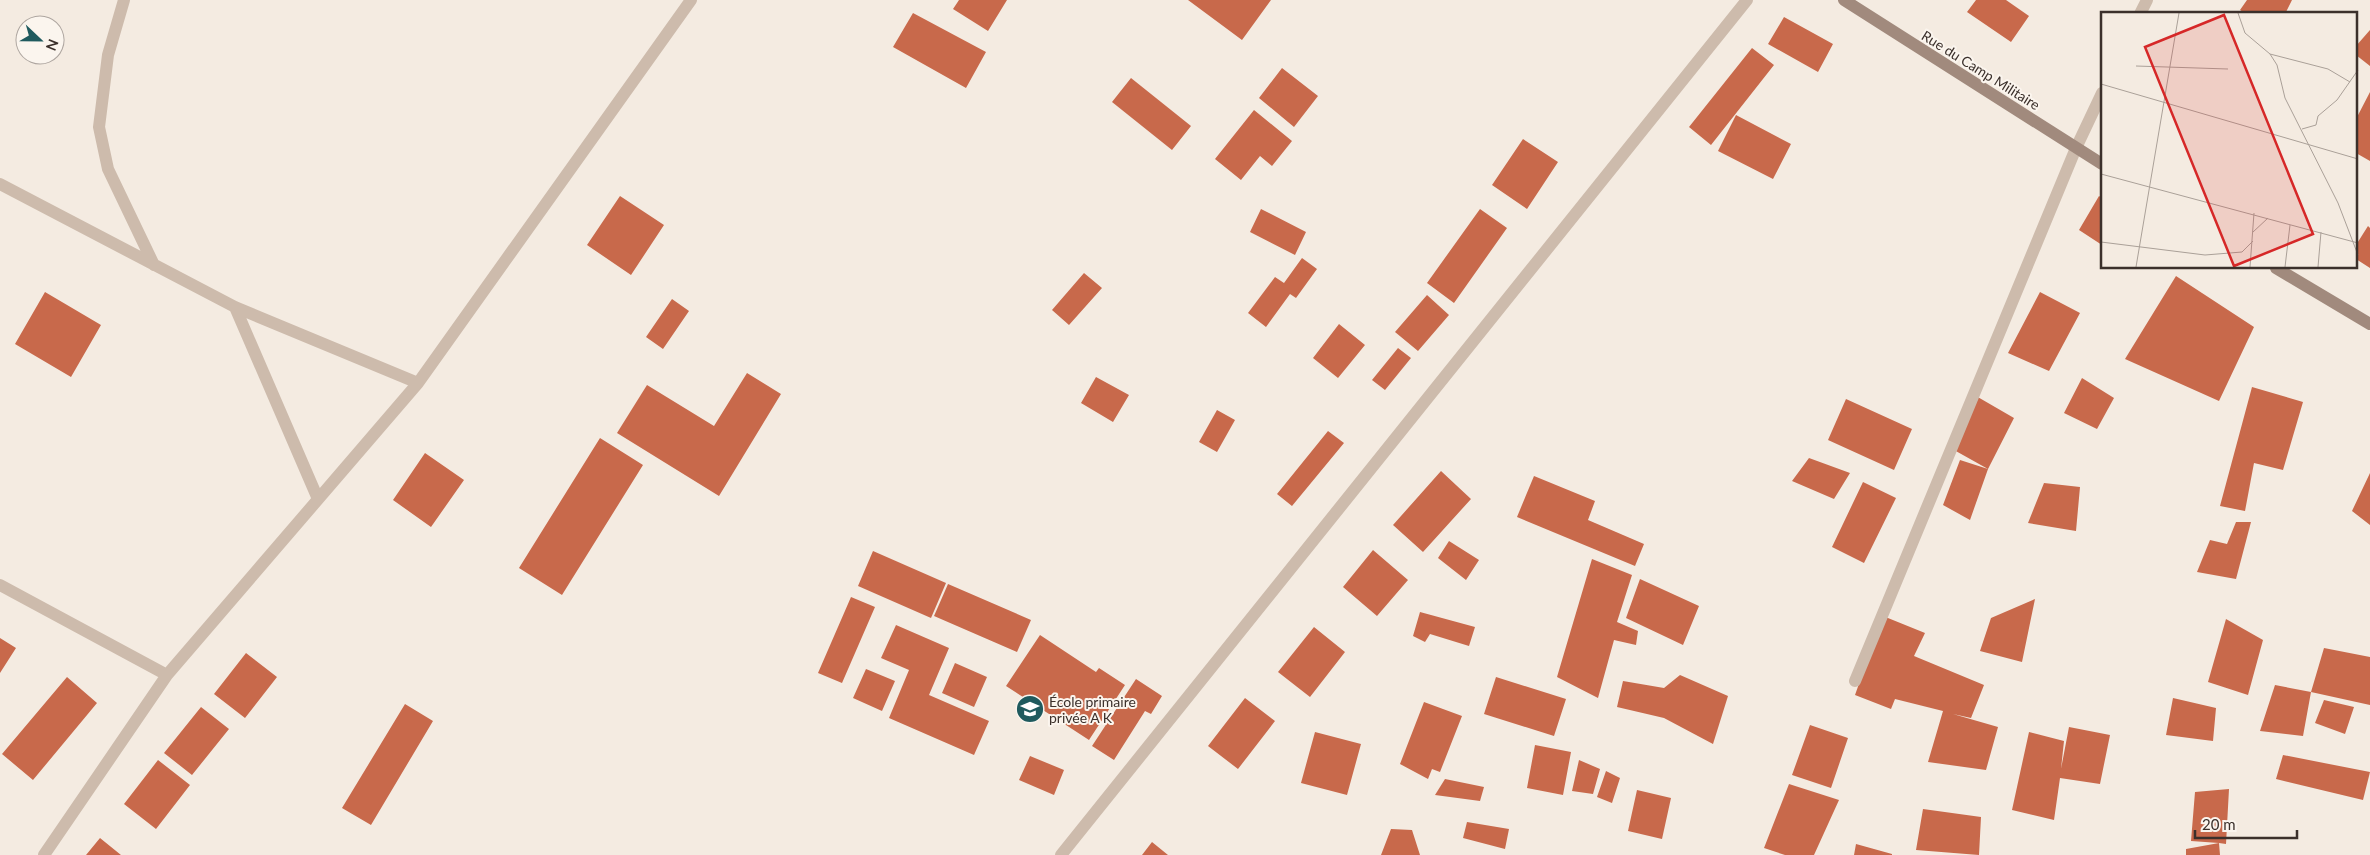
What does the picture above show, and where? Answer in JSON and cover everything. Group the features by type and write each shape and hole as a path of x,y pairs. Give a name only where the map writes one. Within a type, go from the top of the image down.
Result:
{"street":[{"path":"124,0 108,54 99,127 108,170 154,265"},
{"path":"44,855 167,675 418,383 691,0"},
{"path":"1061,855 1747,0"},
{"name":"Rue du Camp Militaire","path":"1844,0 2101,163"},
{"path":"2141,12 2147,0"},
{"path":"1855,681 2076,148 2101,95"},
{"path":"0,184 235,307 418,383"},
{"path":"2278,269 2370,324"},
{"path":"235,307 318,499"},
{"path":"0,586 167,675"}],"building":[{"path":"959,0 1007,0 988,31 953,9"},
{"path":"1188,0 1271,0 1242,40"},
{"path":"1976,0 2006,0 2029,16 2011,42 1967,12"},
{"path":"2247,0 2292,0 2286,12 2243,12 2240,10"},
{"path":"913,13 986,52 966,88 893,47"},
{"path":"1784,17 1833,44 1818,72 1768,44"},
{"path":"2370,30 2370,66 2358,57 2358,44"},
{"path":"1752,48 1774,65 1711,145 1689,127"},
{"path":"1282,68 1318,96 1294,127 1259,98"},
{"path":"1131,78 1191,126 1172,150 1112,102"},
{"path":"2370,92 2370,161 2358,154 2358,115"},
{"path":"1254,110 1292,141 1272,166 1260,156 1241,180 1215,159"},
{"path":"1736,115 1791,144 1773,179 1718,151"},
{"path":"1523,139 1558,162 1527,209 1492,185"},
{"path":"620,196 664,225 631,275 587,245"},
{"path":"2099,196 2101,197 2101,244 2079,230"},
{"path":"1261,209 1306,232 1295,255 1250,232"},
{"path":"1480,209 1507,228 1454,303 1427,283"},
{"path":"2368,226 2370,228 2370,268 2358,260 2358,242"},
{"path":"1302,258 1317,269 1296,298 1290,294 1266,327 1248,313 1275,277 1284,283"},
{"path":"1084,273 1102,288 1069,325 1052,310"},
{"path":"2176,276 2254,327 2219,401 2125,359"},
{"path":"45,292 101,325 71,377 15,344"},
{"path":"2040,292 2080,313 2049,371 2008,353"},
{"path":"1427,295 1449,315 1418,351 1395,332"},
{"path":"672,299 689,311 663,349 646,337"},
{"path":"1339,324 1365,345 1338,378 1313,358"},
{"path":"1398,348 1411,358 1385,390 1372,380"},
{"path":"747,373 781,394 719,496 617,433 647,385 714,426"},
{"path":"1096,377 1129,395 1113,422 1081,403"},
{"path":"2082,378 2114,398 2097,429 2064,413"},
{"path":"2252,387 2303,402 2283,470 2254,463 2245,511 2220,506"},
{"path":"1976,396 2014,418 1988,469 1954,450"},
{"path":"1846,399 1912,429 1894,470 1828,440"},
{"path":"1217,410 1235,420 1217,452 1199,442"},
{"path":"1328,431 1344,443 1292,506 1277,494"},
{"path":"600,438 643,465 562,595 519,568"},
{"path":"425,453 464,480 431,527 393,500"},
{"path":"1809,458 1850,473 1834,499 1792,481"},
{"path":"1960,460 1988,469 1970,520 1943,505"},
{"path":"1441,471 1471,499 1423,552 1393,525"},
{"path":"2370,473 2370,525 2352,511"},
{"path":"1534,476 1595,501 1588,520 1644,544 1635,566 1517,517"},
{"path":"1863,482 1896,498 1864,563 1832,547"},
{"path":"2044,483 2080,487 2076,531 2028,523"},
{"path":"2236,522 2251,522 2236,579 2197,572 2210,540 2227,544"},
{"path":"1449,541 1479,560 1466,580 1438,558"},
{"path":"1373,550 1408,580 1377,616 1343,587"},
{"path":"873,551 946,583 931,618 858,586"},
{"path":"1592,559 1632,575 1617,622 1638,631 1636,645 1614,640 1598,698 1557,677"},
{"path":"1640,579 1699,606 1683,645 1626,618"},
{"path":"948,584 1031,620 1017,652 934,616"},
{"path":"851,597 875,607 842,683 818,673"},
{"path":"2035,599 2022,662 1980,651 1991,618"},
{"path":"1420,612 1475,627 1469,646 1430,634 1425,642 1413,636"},
{"path":"1883,616 1925,633 1914,656 1984,685 1971,718 1953,714 1998,727 1986,770 1928,762 1943,711 1895,699 1891,709 1855,695"},
{"path":"2226,619 2263,640 2248,695 2208,682"},
{"path":"896,625 949,648 929,695 989,721 974,755 889,718 909,670 881,658"},
{"path":"1314,627 1345,652 1310,697 1278,672"},
{"path":"1040,635 1096,672 1099,668 1125,685 1089,740 1006,686"},
{"path":"0,638 16,648 0,673"},
{"path":"2324,648 2370,657 2370,705 2311,692"},
{"path":"246,653 277,677 245,718 214,694"},
{"path":"955,663 987,677 974,707 942,693"},
{"path":"866,669 895,681 882,711 853,698"},
{"path":"1680,675 1728,696 1713,744 1664,718 1617,707 1623,681 1664,688"},
{"path":"67,677 97,703 33,780 2,754"},
{"path":"1496,677 1566,699 1554,736 1484,714"},
{"path":"1136,679 1162,696 1151,714 1145,711 1114,760 1092,746"},
{"path":"2275,685 2311,692 2303,736 2260,731"},
{"path":"1245,698 1275,721 1238,769 1208,746"},
{"path":"2173,698 2216,708 2213,741 2166,735"},
{"path":"2324,700 2354,707 2345,734 2315,723"},
{"path":"1424,702 1462,716 1440,772 1432,769 1428,779 1400,764"},
{"path":"405,704 433,721 371,825 342,808"},
{"path":"201,707 229,729 192,775 164,753"},
{"path":"1810,725 1848,738 1831,788 1792,775"},
{"path":"2069,727 2110,735 2100,784 2060,778 2054,820 2012,810 2029,732 2064,741 2061,769"},
{"path":"1315,732 1361,744 1347,795 1301,783"},
{"path":"1535,745 1571,752 1563,795 1527,788"},
{"path":"2283,755 2370,772 2363,800 2276,779"},
{"path":"1030,756 1064,770 1054,795 1019,780"},
{"path":"158,760 190,785 156,829 124,804"},
{"path":"1579,760 1600,769 1593,794 1572,791"},
{"path":"1606,771 1620,778 1612,803 1597,797"},
{"path":"1445,779 1484,787 1480,801 1435,795"},
{"path":"1789,784 1839,800 1814,855 1785,855 1764,848"},
{"path":"2229,789 2226,844 2191,841 2195,792"},
{"path":"1637,790 1671,798 1662,839 1628,831"},
{"path":"1923,809 1981,817 1979,855 1916,850"},
{"path":"1467,822 1509,829 1505,849 1463,838"},
{"path":"1391,829 1412,830 1420,855 1381,855"},
{"path":"100,838 121,855 86,855"},
{"path":"1152,842 1168,855 1142,855"},
{"path":"2219,843 2220,855 2186,855 2186,849"},
{"path":"1856,844 1892,854 1892,855 1854,855"}],"place":[{"name":"École primaire privée A K","path":"1030,709"}]}
